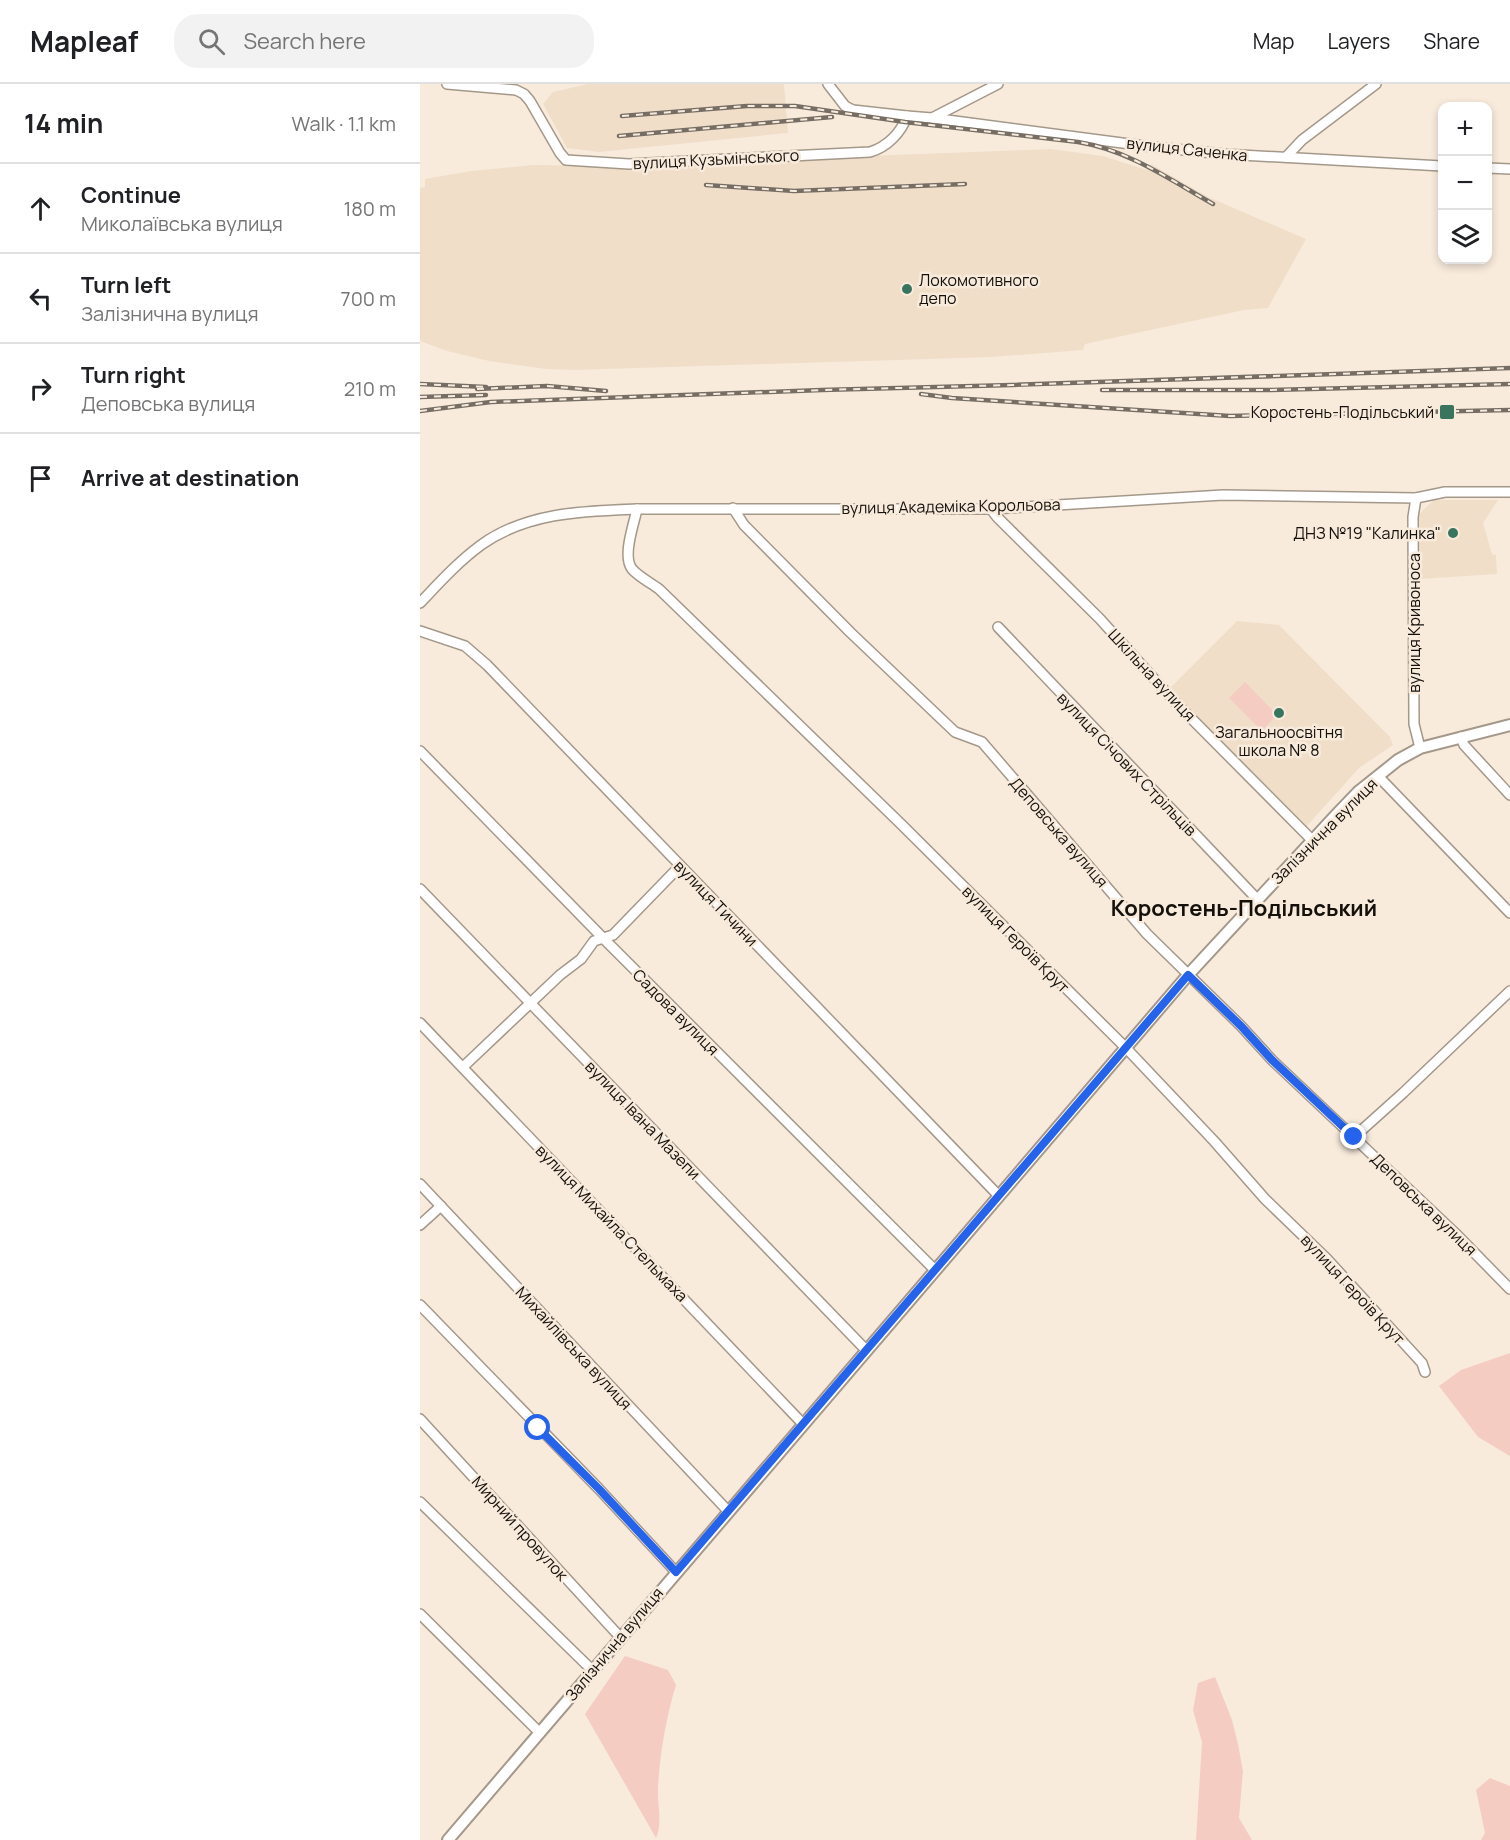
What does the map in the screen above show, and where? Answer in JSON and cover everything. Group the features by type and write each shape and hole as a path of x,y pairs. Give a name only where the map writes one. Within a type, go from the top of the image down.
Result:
{"street":[{"name":"вулиця Кузьмінського","path":"447,84 516,90 524,94 531,101 560,153 566,160 573,161 629,164 870,152 878,150 893,138 907,116"},
{"path":"828,84 839,100 853,110 932,118 998,84"},
{"path":"1286,157 1302,140 1376,84"},
{"name":"вулиця Саченка","path":"932,118 1145,146 1438,166"},
{"path":"1492,168 1510,169"},
{"name":"вулиця Академіка Корольова","path":"420,603 458,564 483,543 539,518 579,512 732,508 991,508 1223,495 1416,498 1445,492 1510,492"},
{"name":"вулиця Кривоноса","path":"1416,498 1413,517 1414,724 1420,748"},
{"name":"Деповська вулиця","path":"732,508 744,525 955,732 982,742 1147,934 1241,1026 1279,1068 1354,1137 1510,1289"},
{"name":"Шкільна вулиця","path":"991,508 997,517 1100,619 1175,702 1313,841"},
{"name":"вулиця Героїв Крут","path":"638,509 627,554 628,562 634,571 659,589 901,824 1126,1048 1265,1199 1328,1259 1422,1364 1425,1372"},
{"name":"вулиця Січових Стрільців","path":"998,627 1257,899"},
{"name":"вулиця Тичини","path":"420,631 465,646 487,665 998,1196"},
{"name":"Залізнична вулиця","path":"448,1840 1188,975 1358,792 1398,760 1420,748 1510,725"},
{"path":"1461,737 1464,745 1510,795"},
{"name":"Садова вулиця","path":"420,751 602,937 935,1270"},
{"path":"1378,776 1510,913"},
{"path":"463,1066 581,959 594,941 613,935 680,866"},
{"name":"вулиця Івана Мазепи","path":"420,889 866,1350"},
{"path":"1354,1137 1510,991"},
{"name":"вулиця Михайла Стельмаха","path":"420,1023 803,1424"},
{"name":"Михайлівська вулиця","path":"420,1184 728,1511"},
{"path":"420,1225 441,1206"},
{"path":"420,1305 599,1489 676,1572"},
{"name":"Мирний провулок","path":"420,1419 620,1637"},
{"path":"420,1502 592,1670"},
{"path":"420,1614 539,1732"}],"shaded area":[{"path":"588,84 784,84 788,133 599,152 567,148 543,104 553,92"},
{"path":"1051,149 1103,156 1147,170 1151,164 1208,197 1306,239 1268,308 1244,310 1085,344 1083,350 992,357 574,370 546,369 489,361 447,351 420,341 420,188 425,187 425,179 471,171 533,165 609,166"},
{"name":"ДНЗ №19 \"Калинка\"","path":"1434,500 1498,500 1483,523 1492,554 1496,555 1497,574 1420,579 1419,514"},
{"name":"Загальноосвітня школа № 8","path":"1237,621 1279,625 1390,737 1393,745 1359,768 1306,827 1221,744 1169,689"},
{"path":"1245,682 1277,715 1262,731 1229,698"},
{"path":"1510,1353 1510,1456 1478,1437 1439,1386 1461,1370"},
{"path":"625,1656 668,1670 676,1685 666,1723 660,1761 659,1826 656,1838 585,1714"},
{"path":"1215,1677 1232,1720 1243,1771 1239,1818 1252,1840 1196,1840 1202,1742 1193,1710 1198,1683"},
{"path":"1490,1778 1510,1786 1510,1840 1481,1840 1485,1833 1476,1790"}],"railway":[{"path":"622,116 747,106 795,106 905,122 1078,142 1131,159 1213,204"},
{"path":"619,136 832,117"},
{"path":"706,185 794,191 965,184"},
{"path":"420,411 491,402 1510,368"},
{"path":"420,384 486,387"},
{"path":"1102,390 1271,390 1510,384"},
{"path":"477,389 547,386 606,391"},
{"path":"921,394 1230,416 1510,410"},
{"path":"420,397 486,395"}],"place":[{"name":"Локомотивного депо","path":"907,289"},
{"name":"Коростень-Подільський","path":"1447,412"},
{"name":"ДНЗ №19 \"Калинка\"","path":"1453,533"},
{"name":"Загальноосвітня школа № 8","path":"1279,713"}],"district":[{"name":"Коростень-Подільський","path":"1244,908"}],"route":[{"path":"538,1428 599,1489 676,1572 1188,975 1241,1026 1272,1060 1354,1137"}]}
